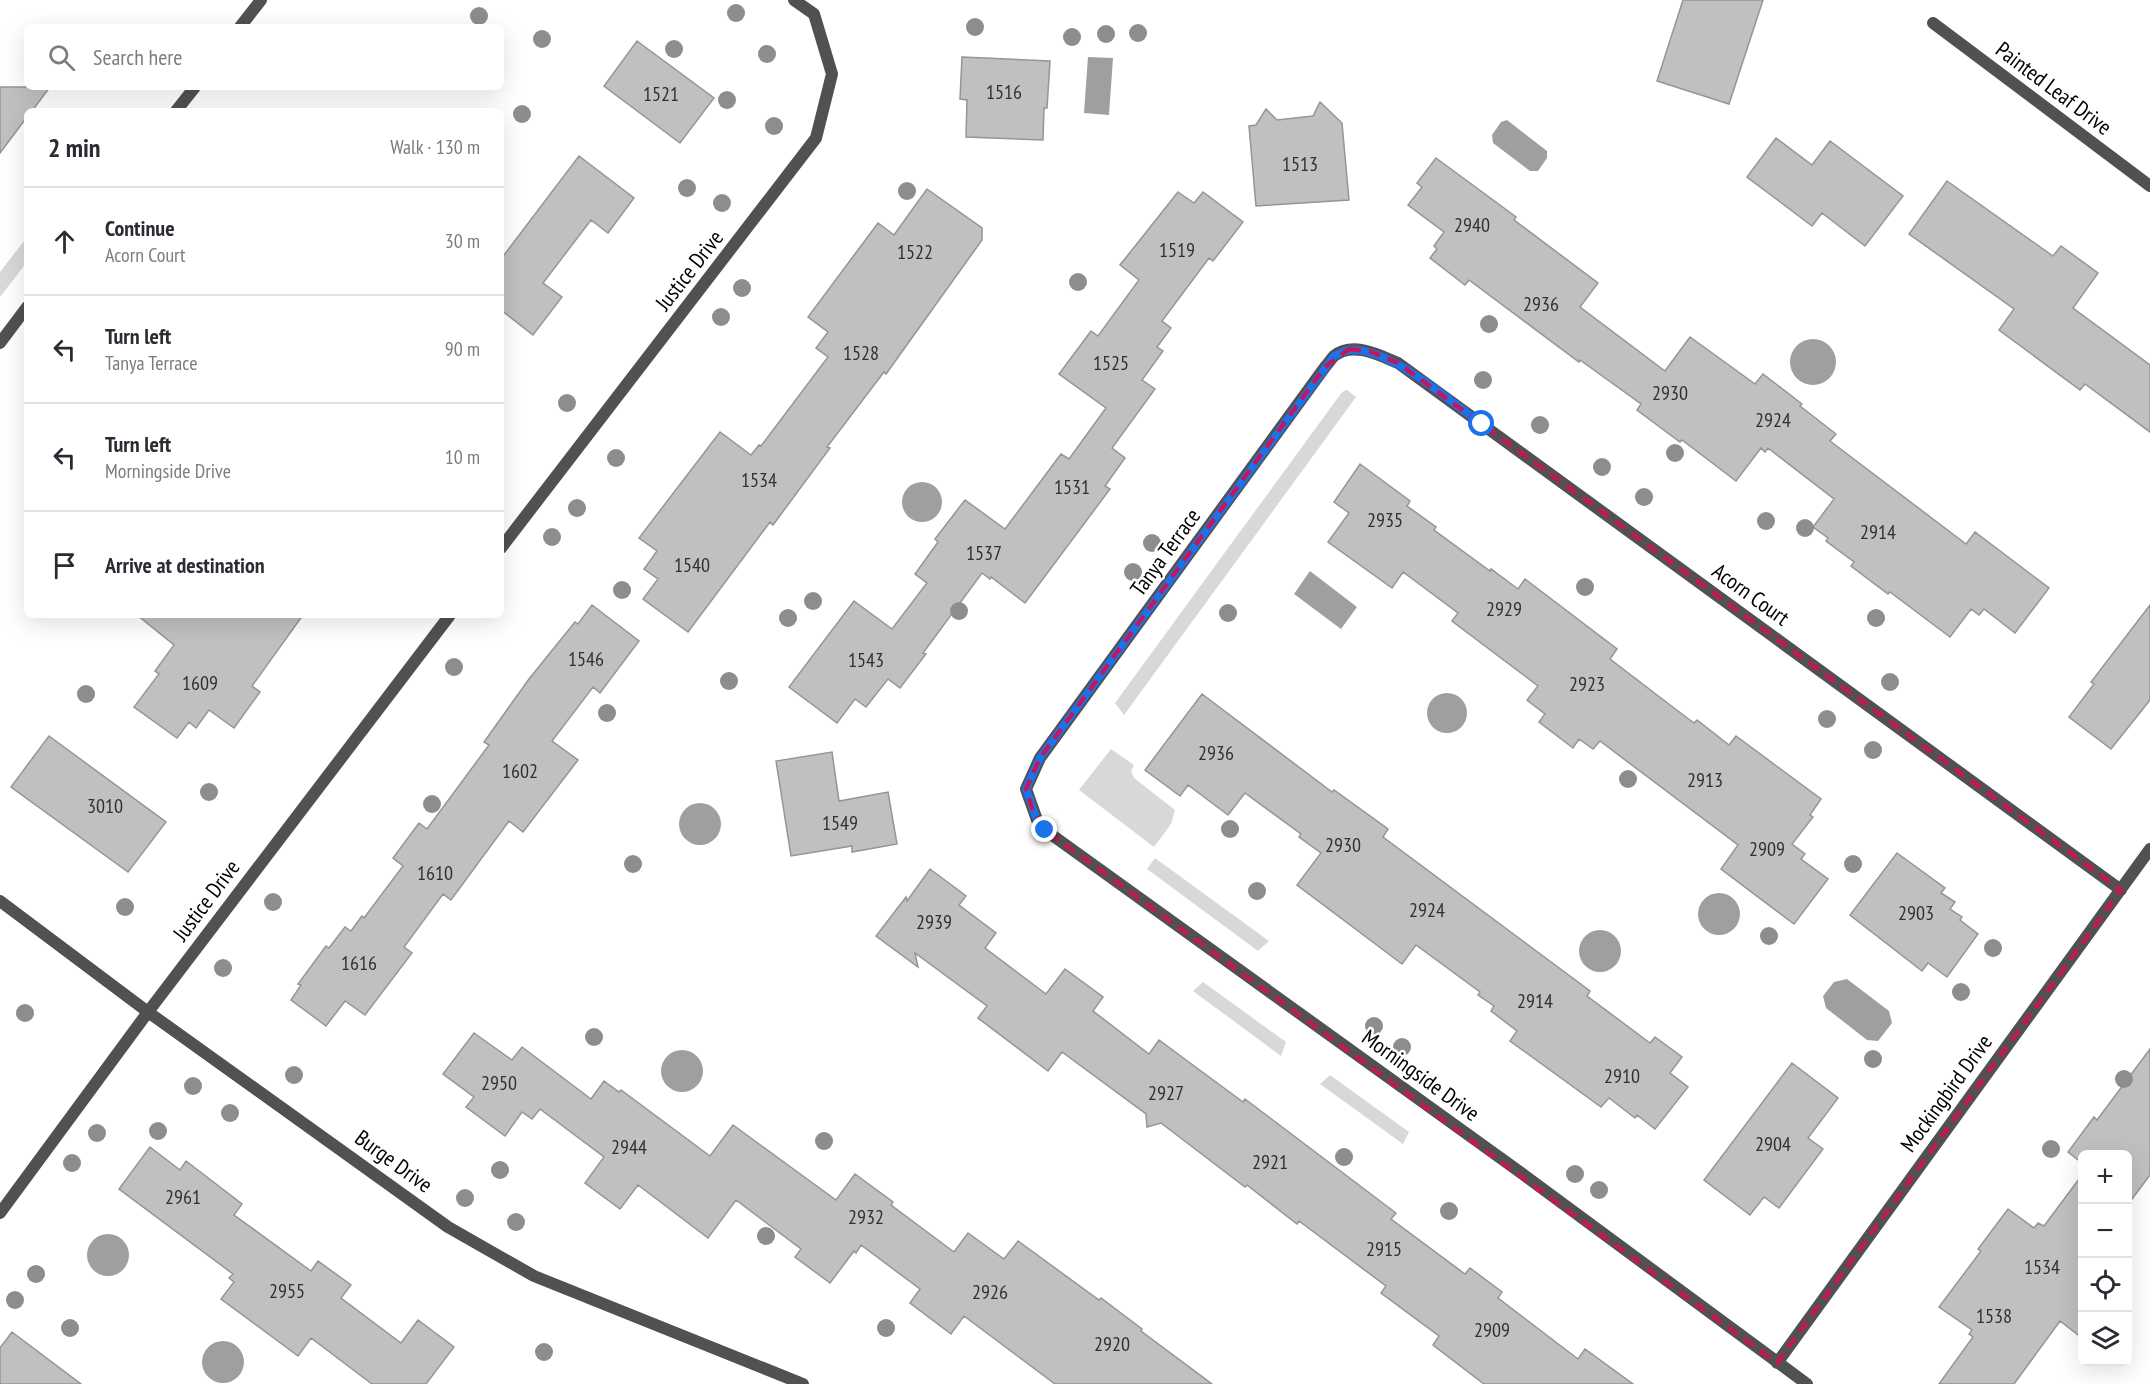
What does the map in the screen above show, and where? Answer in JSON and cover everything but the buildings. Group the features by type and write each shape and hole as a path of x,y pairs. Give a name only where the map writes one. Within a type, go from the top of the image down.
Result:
{"street":[{"path":"242,24 261,0"},
{"name":"Justice Drive","path":"504,544 816,138 832,74 814,14 794,0"},
{"name":"Painted Leaf Drive","path":"1933,23 2150,186"},
{"path":"178,108 193,90"},
{"path":"0,343 24,311"},
{"name":"Tanya Terrace","path":"1026,789 1040,758 1325,367 1334,356 1349,349"},
{"name":"Acorn Court","path":"1349,349 1369,351 1398,363 2121,890"},
{"name":"Justice Drive","path":"0,1213 148,1012 448,618"},
{"name":"Morningside Drive","path":"1026,789 1037,820 1045,830 1542,1188 1807,1384"},
{"name":"Mockingbird Drive","path":"1777,1363 2150,849"},
{"name":"Burge Drive","path":"0,901 148,1012 448,1227 534,1276 802,1384"}],"highlighted area":[{"path":"1349,349 1369,351 1398,363 2121,890 1777,1363 1045,830 1032,808 1026,789 1040,758 1325,367"}],"shaded area":[{"path":"1088,57 1113,58 1109,115 1084,113"},
{"path":"1507,120 1547,151 1547,158 1538,171 1530,171 1493,143 1492,135 1501,122"},
{"path":"24,241 24,266 0,297 0,272"},
{"path":"1813,339 1829,346 1836,362 1829,378 1813,385 1797,378 1790,362 1797,346"},
{"path":"1347,390 1356,397 1124,715 1115,703 1342,392"},
{"path":"922,482 930,483 936,488 941,494 941,510 936,516 930,521 922,522 914,521 908,516 903,510 902,502 903,494 908,488 914,483"},
{"path":"1310,571 1357,607 1341,629 1294,594"},
{"path":"1447,693 1455,694 1461,699 1466,705 1466,721 1461,727 1455,732 1447,733 1439,732 1433,727 1428,721 1427,713 1428,705 1433,699 1439,694"},
{"path":"1111,749 1134,765 1131,771 1134,778 1175,810 1171,824 1154,847 1079,790"},
{"path":"700,803 708,804 715,809 720,816 720,832 715,839 708,844 700,845 692,844 685,839 680,832 679,824 680,816 685,809 692,804"},
{"path":"1155,858 1269,941 1258,951 1147,869"},
{"path":"1719,893 1727,894 1734,899 1739,906 1739,922 1734,929 1727,934 1719,935 1711,934 1704,929 1699,922 1698,914 1699,906 1704,899 1711,894"},
{"path":"1600,930 1608,931 1615,936 1620,943 1620,959 1615,966 1608,971 1600,972 1592,971 1585,966 1580,959 1579,951 1580,943 1585,936 1592,931"},
{"path":"1847,979 1889,1011 1892,1023 1878,1041 1867,1040 1826,1008 1823,996 1834,982"},
{"path":"1203,982 1286,1042 1281,1056 1193,991"},
{"path":"682,1050 690,1051 697,1056 702,1063 702,1079 697,1086 690,1091 682,1092 674,1091 667,1086 662,1079 661,1071 662,1063 667,1056 674,1051"},
{"path":"1330,1075 1409,1132 1403,1144 1320,1084"},
{"path":"108,1234 116,1235 123,1240 128,1247 128,1263 123,1270 116,1275 108,1276 100,1275 93,1270 88,1263 87,1255 88,1247 93,1240 100,1235"},
{"path":"223,1341 238,1347 244,1362 238,1377 223,1383 208,1377 202,1362 208,1347"}],"route":[{"path":"1045,830 1037,820 1026,789 1036,764 1334,356 1349,349 1369,351 1398,363 1482,424"}]}
